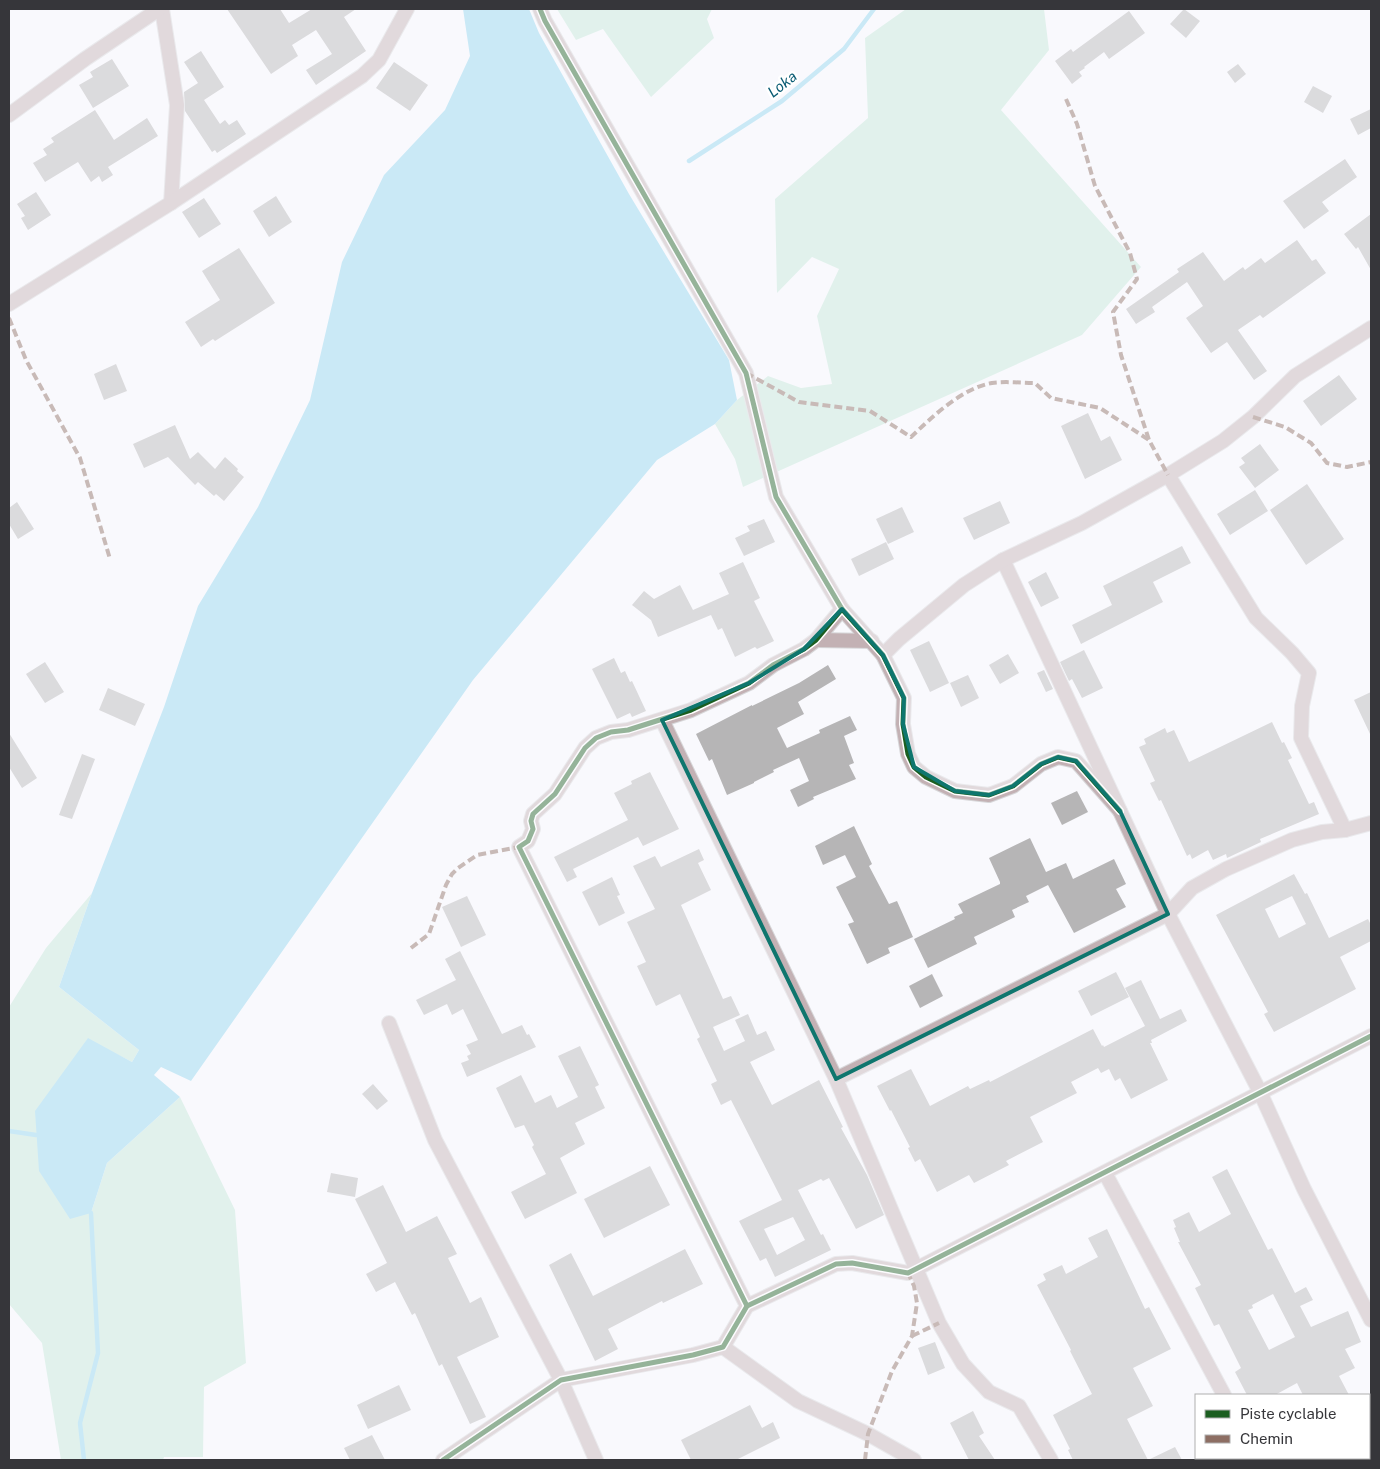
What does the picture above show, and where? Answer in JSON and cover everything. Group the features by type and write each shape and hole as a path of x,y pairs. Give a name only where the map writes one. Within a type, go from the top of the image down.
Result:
{"street":[{"path":"9,115 85,59 158,9"},
{"path":"162,9 177,104 170,202"},
{"path":"9,304 170,202 362,76 379,60 407,9"},
{"path":"540,9 545,21 746,373 776,497 842,609 883,654 904,698 903,724 908,754 914,767 926,777 956,791 989,795 1013,786 1041,764 1058,758 1076,761 1120,811"},
{"path":"883,654 899,638 964,585 1003,560 1082,523 1168,475 1223,441 1253,417 1295,376 1371,328"},
{"path":"1168,475 1256,618 1292,653 1309,673 1302,706 1301,738 1345,830"},
{"path":"1003,560 1168,914 1260,1092 1304,1189 1371,1320"},
{"path":"747,1306 519,847 528,842 533,829 531,821 533,814 556,794 585,748 596,738 611,732 628,730 692,710 749,683 773,665 804,649 816,640 842,609"},
{"path":"816,640 872,641"},
{"path":"662,720 836,1079 939,1322 963,1364 989,1392 1019,1406 1051,1460"},
{"path":"836,1079 1168,914 1192,888 1226,870 1292,840 1322,832 1345,830 1371,823"},
{"path":"389,1023 435,1140 562,1380 596,1460"},
{"path":"443,1460 562,1380 693,1356 724,1347 747,1306 836,1264 852,1264 908,1273 1371,1036"},
{"path":"1105,1173 1223,1394"},
{"path":"724,1347 798,1401 868,1434 914,1460"}],"highlighted area":[{"path":"842,609 883,655 904,698 903,724 914,767 955,791 989,795 1013,786 1041,764 1058,757 1076,761 1120,811 1168,914 836,1079 662,720 749,683 804,649"}],"green space":[{"path":"557,9 712,9 707,19 714,38 651,97 603,29 576,40"},
{"path":"906,9 1044,9 1049,50 1001,110 1141,267 1082,335 743,487 735,459 715,424 737,400 768,376 801,388 832,384 817,316 839,269 812,257 777,293 775,199 868,118 865,38"},
{"path":"92,893 59,987 139,1050 132,1062 87,1039 91,1213 107,1163 180,1097 235,1210 246,1363 204,1387 203,1457 164,1457 163,1460 61,1460 42,1343 9,1304 9,1007 46,948"}],"water":[{"path":"463,9 529,9 539,33 629,194 729,360 737,400 715,424 657,460 473,680 191,1081 161,1067 154,1075 180,1097 107,1163 91,1213 70,1219 39,1171 35,1111 88,1038 132,1062 139,1050 59,987 92,893 164,707 198,606 258,507 310,400 342,262 384,175 445,110 470,56"}],"building":[{"path":"227,9 280,9 289,23 312,9 356,9 344,17 366,51 316,85 306,70 332,54 316,30 292,45 298,56 271,74"},
{"path":"1184,9 1200,21 1186,38 1170,24"},
{"path":"1129,11 1145,33 1109,59 1104,52 1079,72 1082,76 1072,84 1055,61 1071,49 1073,52"},
{"path":"201,51 224,87 204,100 220,124 225,120 229,125 237,120 246,134 217,153 215,150 212,152 185,111 184,92 198,83 184,62"},
{"path":"112,59 129,86 93,108 79,85 93,77 90,72"},
{"path":"394,62 428,85 410,111 376,88"},
{"path":"1238,64 1246,74 1235,83 1227,72"},
{"path":"1313,86 1332,96 1323,113 1304,102"},
{"path":"1371,109 1371,128 1358,135 1350,119"},
{"path":"95,110 114,140 147,118 158,136 108,167 113,175 102,182 99,176 91,182 78,162 45,182 33,163 47,155 43,149 54,142 51,138"},
{"path":"1345,159 1357,177 1322,202 1329,211 1304,229 1283,201"},
{"path":"36,192 51,215 28,230 21,218 25,216 17,204"},
{"path":"276,196 292,222 269,237 253,211"},
{"path":"204,198 221,224 199,238 182,212"},
{"path":"1371,214 1371,270 1358,247 1356,249 1344,234"},
{"path":"1297,240 1312,261 1316,259 1326,273 1263,318 1260,315 1238,330 1267,371 1254,380 1227,342 1211,353 1186,318 1203,306 1187,282 1152,307 1155,312 1136,324 1126,309 1179,272 1177,269 1203,252 1224,281 1243,267 1245,270 1261,258 1265,263"},
{"path":"239,248 275,303 215,341 213,339 201,347 185,322 220,300 202,271"},
{"path":"116,364 127,391 104,400 94,374"},
{"path":"1339,375 1357,399 1321,426 1303,401"},
{"path":"1088,413 1101,441 1110,436 1122,460 1085,479 1061,426"},
{"path":"175,425 190,459 198,452 215,469 225,457 244,477 224,501 216,494 214,496 198,482 195,485 168,457 144,468 133,444"},
{"path":"1260,444 1279,470 1255,488 1239,467 1245,463 1241,458"},
{"path":"1307,484 1344,539 1306,565 1270,510"},
{"path":"1255,490 1268,511 1230,535 1217,514"},
{"path":"1000,501 1010,523 974,540 963,518"},
{"path":"17,502 34,529 18,539 9,524 9,508"},
{"path":"902,507 914,532 888,544 876,519"},
{"path":"764,519 775,542 744,556 735,538 750,531 747,526"},
{"path":"886,542 894,559 859,576 851,559"},
{"path":"1182,546 1191,563 1153,582 1163,602 1081,644 1072,625 1112,605 1103,586"},
{"path":"743,562 760,598 754,601 774,641 757,649 755,647 735,657 722,628 718,630 711,615 658,637 651,620 632,605 644,591 654,599 680,585 693,610 729,594 719,573"},
{"path":"1046,572 1059,598 1041,607 1028,582"},
{"path":"929,641 949,683 930,692 910,650"},
{"path":"1084,650 1103,688 1082,698 1072,679 1069,681 1060,662"},
{"path":"1008,654 1019,673 1000,684 989,665"},
{"path":"614,658 621,673 625,671 630,682 632,681 646,711 632,717 630,713 617,719 592,669"},
{"path":"45,662 64,692 45,703 26,674"},
{"path":"828,665 836,679 798,702 804,714 777,728 787,748 820,733 819,730 850,716 857,730 844,736 854,763 849,765 856,779 813,797 814,799 798,807 790,790 809,781 799,758 773,770 774,772 754,783 727,795 712,759 709,761 696,734 799,683"},
{"path":"1044,670 1053,689 1046,692 1037,673"},
{"path":"968,675 979,698 961,707 950,683"},
{"path":"108,688 145,704 135,726 99,710"},
{"path":"1371,692 1371,736 1354,700"},
{"path":"1272,722 1292,758 1288,760 1309,804 1314,802 1319,814 1260,839 1261,842 1227,858 1226,854 1213,860 1208,850 1192,859 1190,854 1187,856 1161,800 1159,801 1150,783 1155,781 1139,747 1146,744 1144,739 1165,728 1167,733 1174,730 1189,762"},
{"path":"9,733 37,778 22,788 9,767"},
{"path":"82,754 95,759 72,819 59,815"},
{"path":"650,772 679,829 643,846 638,837 573,869 577,877 567,882 554,857 628,820 614,793 632,784 631,781"},
{"path":"1077,791 1088,812 1062,825 1051,803"},
{"path":"854,826 872,864 869,866 889,904 897,901 913,937 888,948 890,953 867,964 848,924 854,922 836,887 856,877 845,855 823,865 815,846"},
{"path":"1030,838 1046,872 1066,863 1073,879 1114,859 1126,884 1116,889 1126,907 1074,933 1048,885 1026,896 1029,902 1012,910 1015,917 974,937 977,944 928,968 914,939 955,919 954,917 963,913 958,904 1000,884 989,858"},
{"path":"699,849 704,860 698,863 711,890 681,905 723,999 731,996 740,1015 713,1027 724,1051 745,1041 735,1020 748,1014 757,1035 766,1031 775,1050 750,1062 772,1105 819,1080 843,1127 841,1128 867,1175 884,1215 856,1229 829,1178 823,1181 821,1179 798,1190 821,1235 823,1234 831,1250 775,1277 766,1258 760,1261 739,1221 782,1200 731,1100 721,1105 711,1084 717,1081 697,1039 700,1037 680,994 656,1006 637,966 646,962 627,922 655,909 633,866 655,856 661,867","holes":["793,1217 805,1240 777,1255 764,1229"]},
{"path":"1294,874 1305,894 1307,893 1329,938 1368,919 1371,925 1371,941 1340,957 1356,989 1274,1032 1264,1014 1268,1012 1216,915","holes":["1292,896 1306,924 1279,938 1265,909"]},
{"path":"612,877 620,895 617,896 625,913 599,926 582,892"},
{"path":"467,896 486,935 461,947 442,907"},
{"path":"460,951 502,1034 522,1025 536,1047 467,1077 461,1063 469,1060 467,1056 471,1054 466,1045 478,1040 463,1009 452,1015 447,1004 424,1015 416,1000 456,980 445,959"},
{"path":"1116,972 1129,997 1091,1016 1078,991"},
{"path":"932,974 943,996 920,1008 909,986"},
{"path":"1141,980 1160,1019 1181,1009 1187,1021 1151,1040 1152,1043 1150,1043 1168,1080 1131,1099 1120,1078 1115,1081 1109,1069 1101,1073 1098,1068 1071,1082 1077,1093 1030,1117 1043,1142 1006,1161 1009,1165 974,1183 969,1175 937,1192 920,1159 915,1162 908,1148 910,1147 877,1086 911,1069 930,1106 968,1086 970,1089 989,1080 990,1082 1093,1029 1104,1047 1145,1026 1125,988"},
{"path":"580,1046 599,1085 595,1087 605,1108 575,1123 585,1144 560,1158 577,1193 525,1219 511,1192 546,1174 532,1147 534,1145 524,1125 515,1128 496,1088 521,1075 535,1103 551,1095 557,1108 578,1097 558,1056"},
{"path":"373,1084 388,1101 377,1110 362,1094"},
{"path":"650,1166 670,1205 604,1238 584,1199"},
{"path":"1227,1169 1268,1250 1272,1248 1295,1293 1306,1287 1313,1300 1300,1306 1311,1327 1348,1311 1361,1342 1345,1349 1355,1368 1339,1376 1348,1394 1302,1394 1297,1383 1277,1394 1246,1394 1235,1372 1241,1368 1219,1324 1214,1326 1195,1288 1201,1285 1178,1242 1180,1242 1173,1220 1189,1212 1199,1232 1231,1214 1212,1177","holes":["1273,1294 1295,1337 1269,1350 1248,1310 1253,1308 1252,1305"]},
{"path":"331,1173 358,1178 355,1197 327,1192"},
{"path":"383,1185 406,1232 437,1216 457,1254 448,1258 470,1303 481,1297 499,1337 457,1357 486,1417 470,1424 442,1364 439,1366 415,1313 412,1315 395,1282 376,1292 366,1274 387,1263 355,1199"},
{"path":"1107,1229 1145,1309 1149,1307 1171,1349 1133,1368 1153,1406 1127,1419 1148,1460 1073,1460 1068,1450 1070,1449 1053,1415 1092,1394 1037,1285 1046,1280 1043,1274 1062,1265 1066,1274 1098,1257 1088,1238"},
{"path":"685,1249 703,1284 663,1303 662,1301 608,1329 618,1349 595,1361 549,1265 571,1253 593,1296"},
{"path":"935,1342 945,1368 928,1375 918,1348"},
{"path":"399,1385 411,1410 368,1429 357,1405"},
{"path":"750,1405 762,1428 773,1422 780,1438 736,1460 691,1460 681,1440"},
{"path":"973,1411 984,1433 979,1436 995,1460 969,1460 950,1423"},
{"path":"372,1435 385,1460 350,1460 344,1448"},
{"path":"1175,1447 1182,1460 1148,1460"}],"waterway":[{"name":"Loka","path":"689,161 782,101 844,49 874,9"},
{"path":"9,1131 36,1135"},
{"path":"84,1460 80,1423 98,1353 91,1213"}],"marked path":[{"path":"1066,99 1077,124 1095,186 1130,253 1137,279 1113,312 1121,355 1149,440"},
{"path":"9,318 26,360 80,458 110,559"},
{"path":"746,373 799,402 870,411 911,437 948,404 981,386 1008,382 1035,383 1051,398 1100,408 1149,440 1168,475"},
{"path":"1253,417 1285,427 1311,443 1327,463 1347,467 1371,462"},
{"path":"411,948 429,934 446,885 458,868 477,855 519,847"},
{"path":"865,1460 868,1434 892,1371 912,1336 917,1303 914,1286 908,1273"},
{"path":"912,1336 939,1323"}],"cycle path":[{"path":"540,9 545,21 746,373 776,497 842,609 883,655 904,698 903,724 908,754 914,767 926,777 955,791 989,795 1013,786 1041,764 1058,757 1076,761 1120,811"},
{"path":"747,1306 519,847 528,841 533,829 531,821 533,814 555,794 585,748 596,738 611,732 628,730 691,710 749,683 773,665 804,649 816,640 842,609"},
{"path":"443,1460 561,1380 693,1355 723,1347 747,1306 836,1264 852,1263 908,1273 1371,1036"}]}
